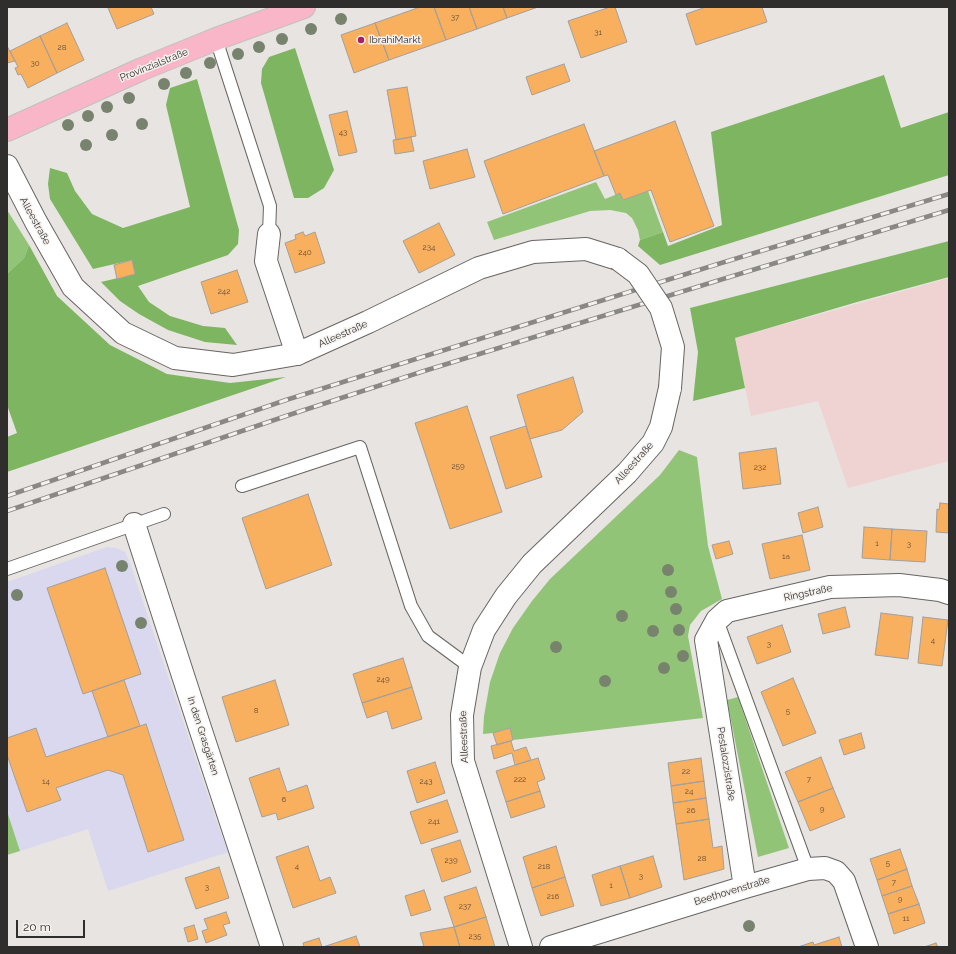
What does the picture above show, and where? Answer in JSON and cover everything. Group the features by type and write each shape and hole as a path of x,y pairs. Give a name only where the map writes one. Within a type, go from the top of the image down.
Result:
{"main road":[{"name":"Provinzialstraße","path":"7,130 136,72 216,39 304,7"}],"street":[{"name":"Alleestraße","path":"7,166 36,222 73,287 123,333 175,358 233,365 297,354 368,322 479,268 533,252 586,249 618,259 638,274 661,308 673,348 670,388 661,427 653,443 627,473 532,564 506,596 484,630 470,668 462,715 463,761 521,947"},
{"path":"269,234 266,261 297,354"},
{"name":"In den Grasgärten","path":"134,524 272,947"},
{"name":"Ringstraße","path":"706,640 717,620 727,611 830,587 899,585 940,590 949,593"},
{"name":"Pestalozzistraße","path":"706,640 745,887"},
{"name":"Beethovenstraße","path":"551,947 745,887 808,869 825,868 836,872 844,881 867,947"}],"lane":[{"path":"216,39 270,206 269,234"},
{"path":"242,486 360,447 411,606 428,636 470,668"},
{"path":"7,569 164,514"},
{"path":"717,620 808,869"}],"shaded area":[{"path":"949,278 949,461 848,488 818,401 751,416 735,338"},
{"path":"107,547 116,548 125,552 129,560 228,852 108,891 88,829 20,851 7,811 7,582"}],"green space":[{"path":"295,48 334,170 324,188 308,198 294,198 261,83 262,69 269,57"},
{"path":"884,75 901,128 949,112 949,175 660,265 638,246 640,240 663,232 668,246 722,225 711,132"},
{"path":"197,79 239,230 238,244 228,255 138,286 149,302 170,316 203,326 225,328 237,345 205,342 168,330 139,314 120,301 101,282 135,274 132,260 93,269 50,199 48,184 50,168 67,173 75,191 92,214 123,228 190,207 166,105 170,88"},
{"path":"596,182 605,199 620,193 623,200 648,191 663,232 640,240 638,230 632,218 626,213 610,210 590,211 494,240 487,222"},
{"path":"7,210 29,245 24,258 7,274"},
{"path":"949,241 949,277 735,338 745,388 693,401 698,352 690,308"},
{"path":"29,245 57,296 110,345 167,374 230,383 286,377 7,472 7,437 17,433 7,405 7,274 24,258"},
{"path":"679,450 697,457 708,546 722,599 701,611 690,625 688,636 703,718 513,740 510,728 483,734 484,716 490,682 500,653 513,628 550,579 660,475"},
{"path":"738,697 789,848 758,857 727,700"},
{"path":"7,811 20,851 7,855"}],"building":[{"path":"151,7 154,14 117,29 108,8"},
{"path":"420,7 434,7 446,40 389,60 375,23"},
{"path":"434,7 469,7 477,29 446,40"},
{"path":"469,7 503,7 507,18 477,29"},
{"path":"503,7 538,7 507,18"},
{"path":"610,7 615,7 627,42 581,58 568,21"},
{"path":"706,7 762,7 767,22 696,45 686,14"},
{"path":"67,23 84,60 57,73 40,36"},
{"path":"375,23 389,60 354,73 341,35"},
{"path":"40,36 57,73 28,88 21,74 18,75 15,68 18,67 10,51"},
{"path":"7,46 15,61 7,63"},
{"path":"564,64 570,81 532,95 526,77"},
{"path":"407,87 416,136 396,140 387,90"},
{"path":"347,111 357,152 339,156 329,115"},
{"path":"675,121 714,226 670,242 651,190 623,200 620,193 616,195 608,175 604,176 594,151"},
{"path":"584,124 604,176 503,214 484,161"},
{"path":"411,137 414,151 395,154 393,140"},
{"path":"467,149 475,177 430,189 423,161"},
{"path":"439,223 455,255 419,273 403,241"},
{"path":"303,232 305,236 315,232 325,263 295,273 285,243 296,239 295,235"},
{"path":"132,260 135,274 117,279 114,265"},
{"path":"237,270 248,302 211,314 201,282"},
{"path":"573,377 583,412 562,430 530,439 517,395"},
{"path":"467,406 502,512 450,529 415,423"},
{"path":"526,426 542,477 506,489 490,437"},
{"path":"776,448 781,484 743,489 739,453"},
{"path":"308,494 332,565 266,589 242,518"},
{"path":"940,503 949,504 949,533 936,532 937,509 939,510"},
{"path":"818,507 823,527 803,533 798,513"},
{"path":"864,527 892,529 890,560 862,558"},
{"path":"892,529 927,531 925,562 890,560"},
{"path":"802,535 810,570 770,579 762,544"},
{"path":"729,541 733,554 716,559 712,545"},
{"path":"105,568 141,674 83,694 47,588"},
{"path":"845,607 850,627 823,634 818,614"},
{"path":"881,613 913,617 908,659 875,655"},
{"path":"923,617 948,620 942,666 918,663"},
{"path":"782,625 791,652 757,664 747,637"},
{"path":"403,658 412,687 362,703 353,674"},
{"path":"793,678 816,733 783,746 761,692"},
{"path":"124,680 140,726 108,737 92,691"},
{"path":"275,680 289,725 236,742 222,697"},
{"path":"412,687 422,719 392,729 387,711 367,718 362,703"},
{"path":"146,724 184,840 148,852 123,775 108,770 56,788 61,800 27,812 7,755 7,738 36,728 46,757"},
{"path":"510,728 513,740 497,745 493,733"},
{"path":"861,733 865,748 844,755 839,740"},
{"path":"511,741 514,751 526,747 531,760 515,765 512,753 494,759 491,746"},
{"path":"821,757 833,788 798,802 785,772"},
{"path":"538,758 545,779 537,782 540,791 506,802 496,771"},
{"path":"701,758 704,781 671,786 668,763"},
{"path":"435,762 445,793 417,803 407,771"},
{"path":"279,768 287,792 307,785 314,808 278,820 276,813 262,817 249,778"},
{"path":"704,781 706,798 673,803 671,786"},
{"path":"833,788 845,817 810,831 798,802"},
{"path":"540,791 545,807 511,818 506,802"},
{"path":"706,798 709,819 676,824 673,803"},
{"path":"447,800 458,832 421,844 410,812"},
{"path":"709,819 713,848 722,846 724,869 684,880 676,824"},
{"path":"460,840 471,872 442,882 431,849"},
{"path":"308,846 320,881 330,877 336,893 293,908 276,857"},
{"path":"556,846 565,877 532,888 523,857"},
{"path":"900,849 907,869 877,880 870,859"},
{"path":"653,856 662,887 630,898 620,866"},
{"path":"620,866 630,898 601,906 592,875"},
{"path":"219,867 229,898 196,909 185,878"},
{"path":"907,869 912,886 882,896 877,880"},
{"path":"565,877 574,906 541,916 532,888"},
{"path":"912,886 919,904 888,914 882,896"},
{"path":"476,887 486,917 454,927 444,897"},
{"path":"424,890 431,910 411,916 405,896"},
{"path":"919,904 925,923 894,934 888,914"},
{"path":"226,912 230,923 223,925 227,935 206,943 202,931 208,929 204,919"},
{"path":"486,917 495,947 460,947 454,927"},
{"path":"194,925 198,939 188,942 184,928"},
{"path":"454,927 460,947 424,947 420,933"},
{"path":"356,936 360,947 323,947"},
{"path":"839,937 842,947 798,947 813,942 814,945"},
{"path":"319,938 322,947 304,947 303,943"},
{"path":"936,943 938,947 924,947"}],"railway":[{"path":"7,496 286,400 718,264 949,194"},
{"path":"7,511 289,415 424,371 949,210"}],"place":[{"name":"IbrahiMarkt","path":"361,40"}]}
